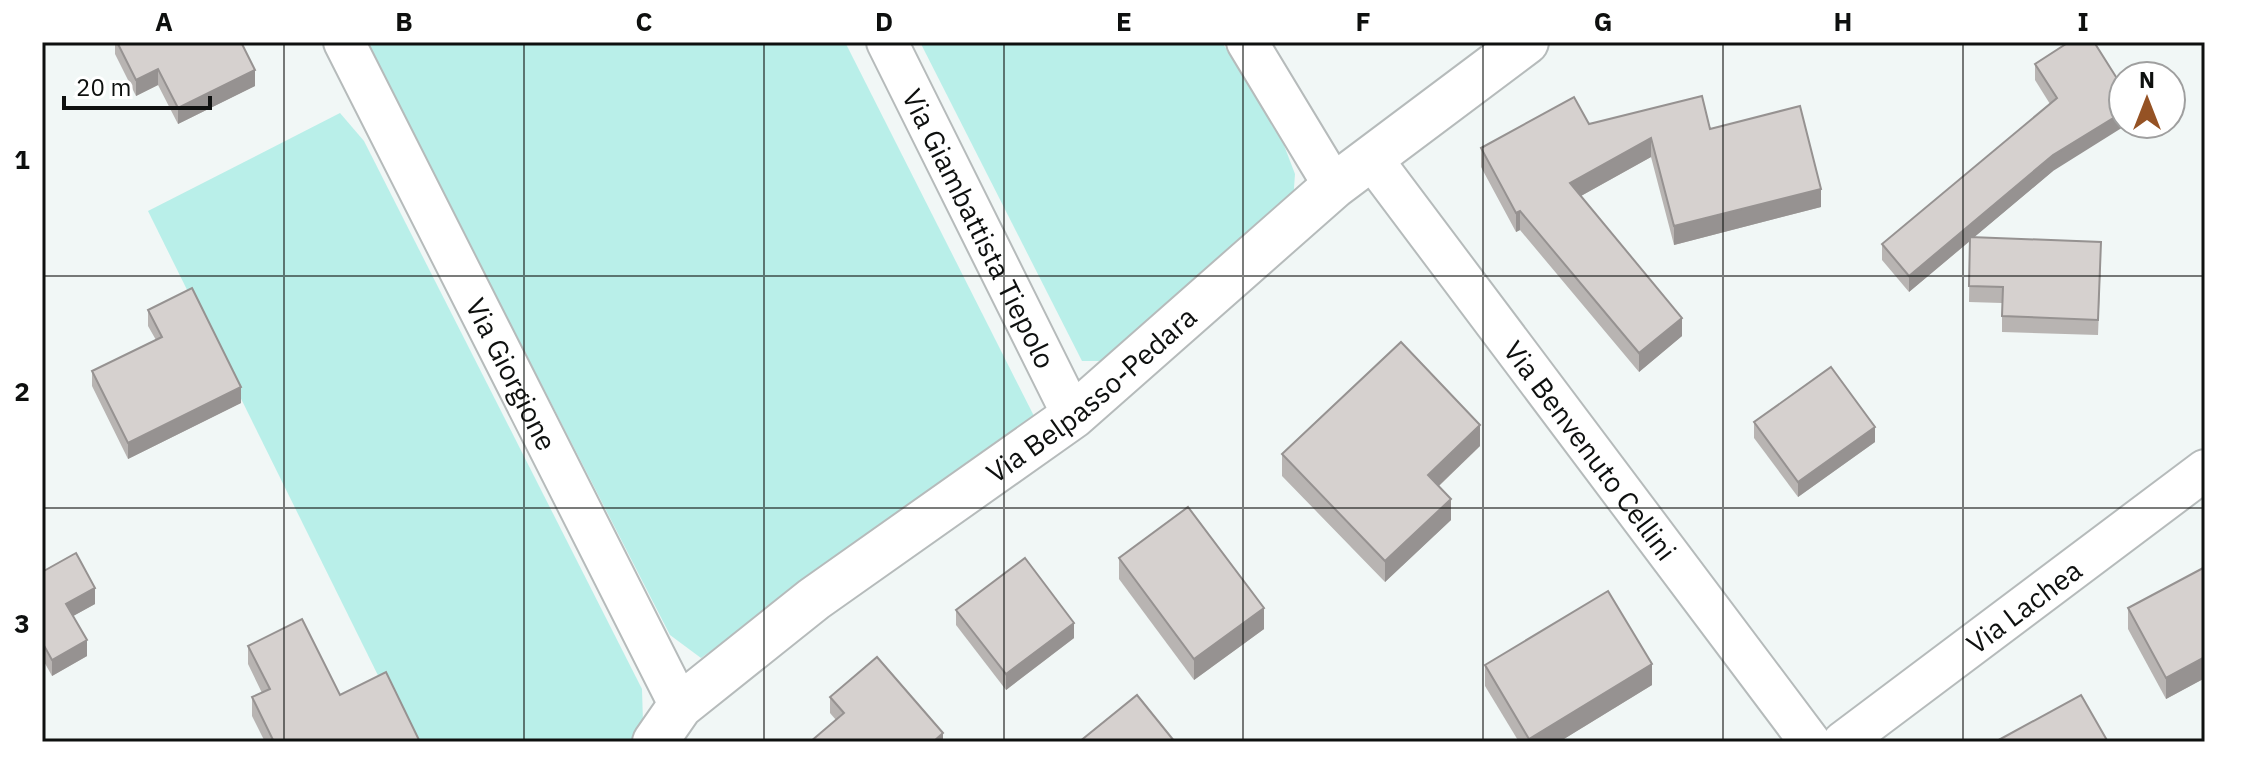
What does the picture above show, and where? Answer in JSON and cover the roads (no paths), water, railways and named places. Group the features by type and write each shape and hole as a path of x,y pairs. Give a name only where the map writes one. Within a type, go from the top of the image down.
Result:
{"street":[{"name":"Via Giorgione","path":"344,42 680,706"},
{"name":"Via Giambattista Tiepolo","path":"887,42 1073,416"},
{"path":"1247,42 1334,186"},
{"name":"Via Belpasso-Pedara","path":"655,742 680,706 814,599 1073,416 1334,186 1526,42"},
{"name":"Via Benvenuto Cellini","path":"1372,159 1810,742"},
{"name":"Via Lachea","path":"1843,742 2205,470"}]}
